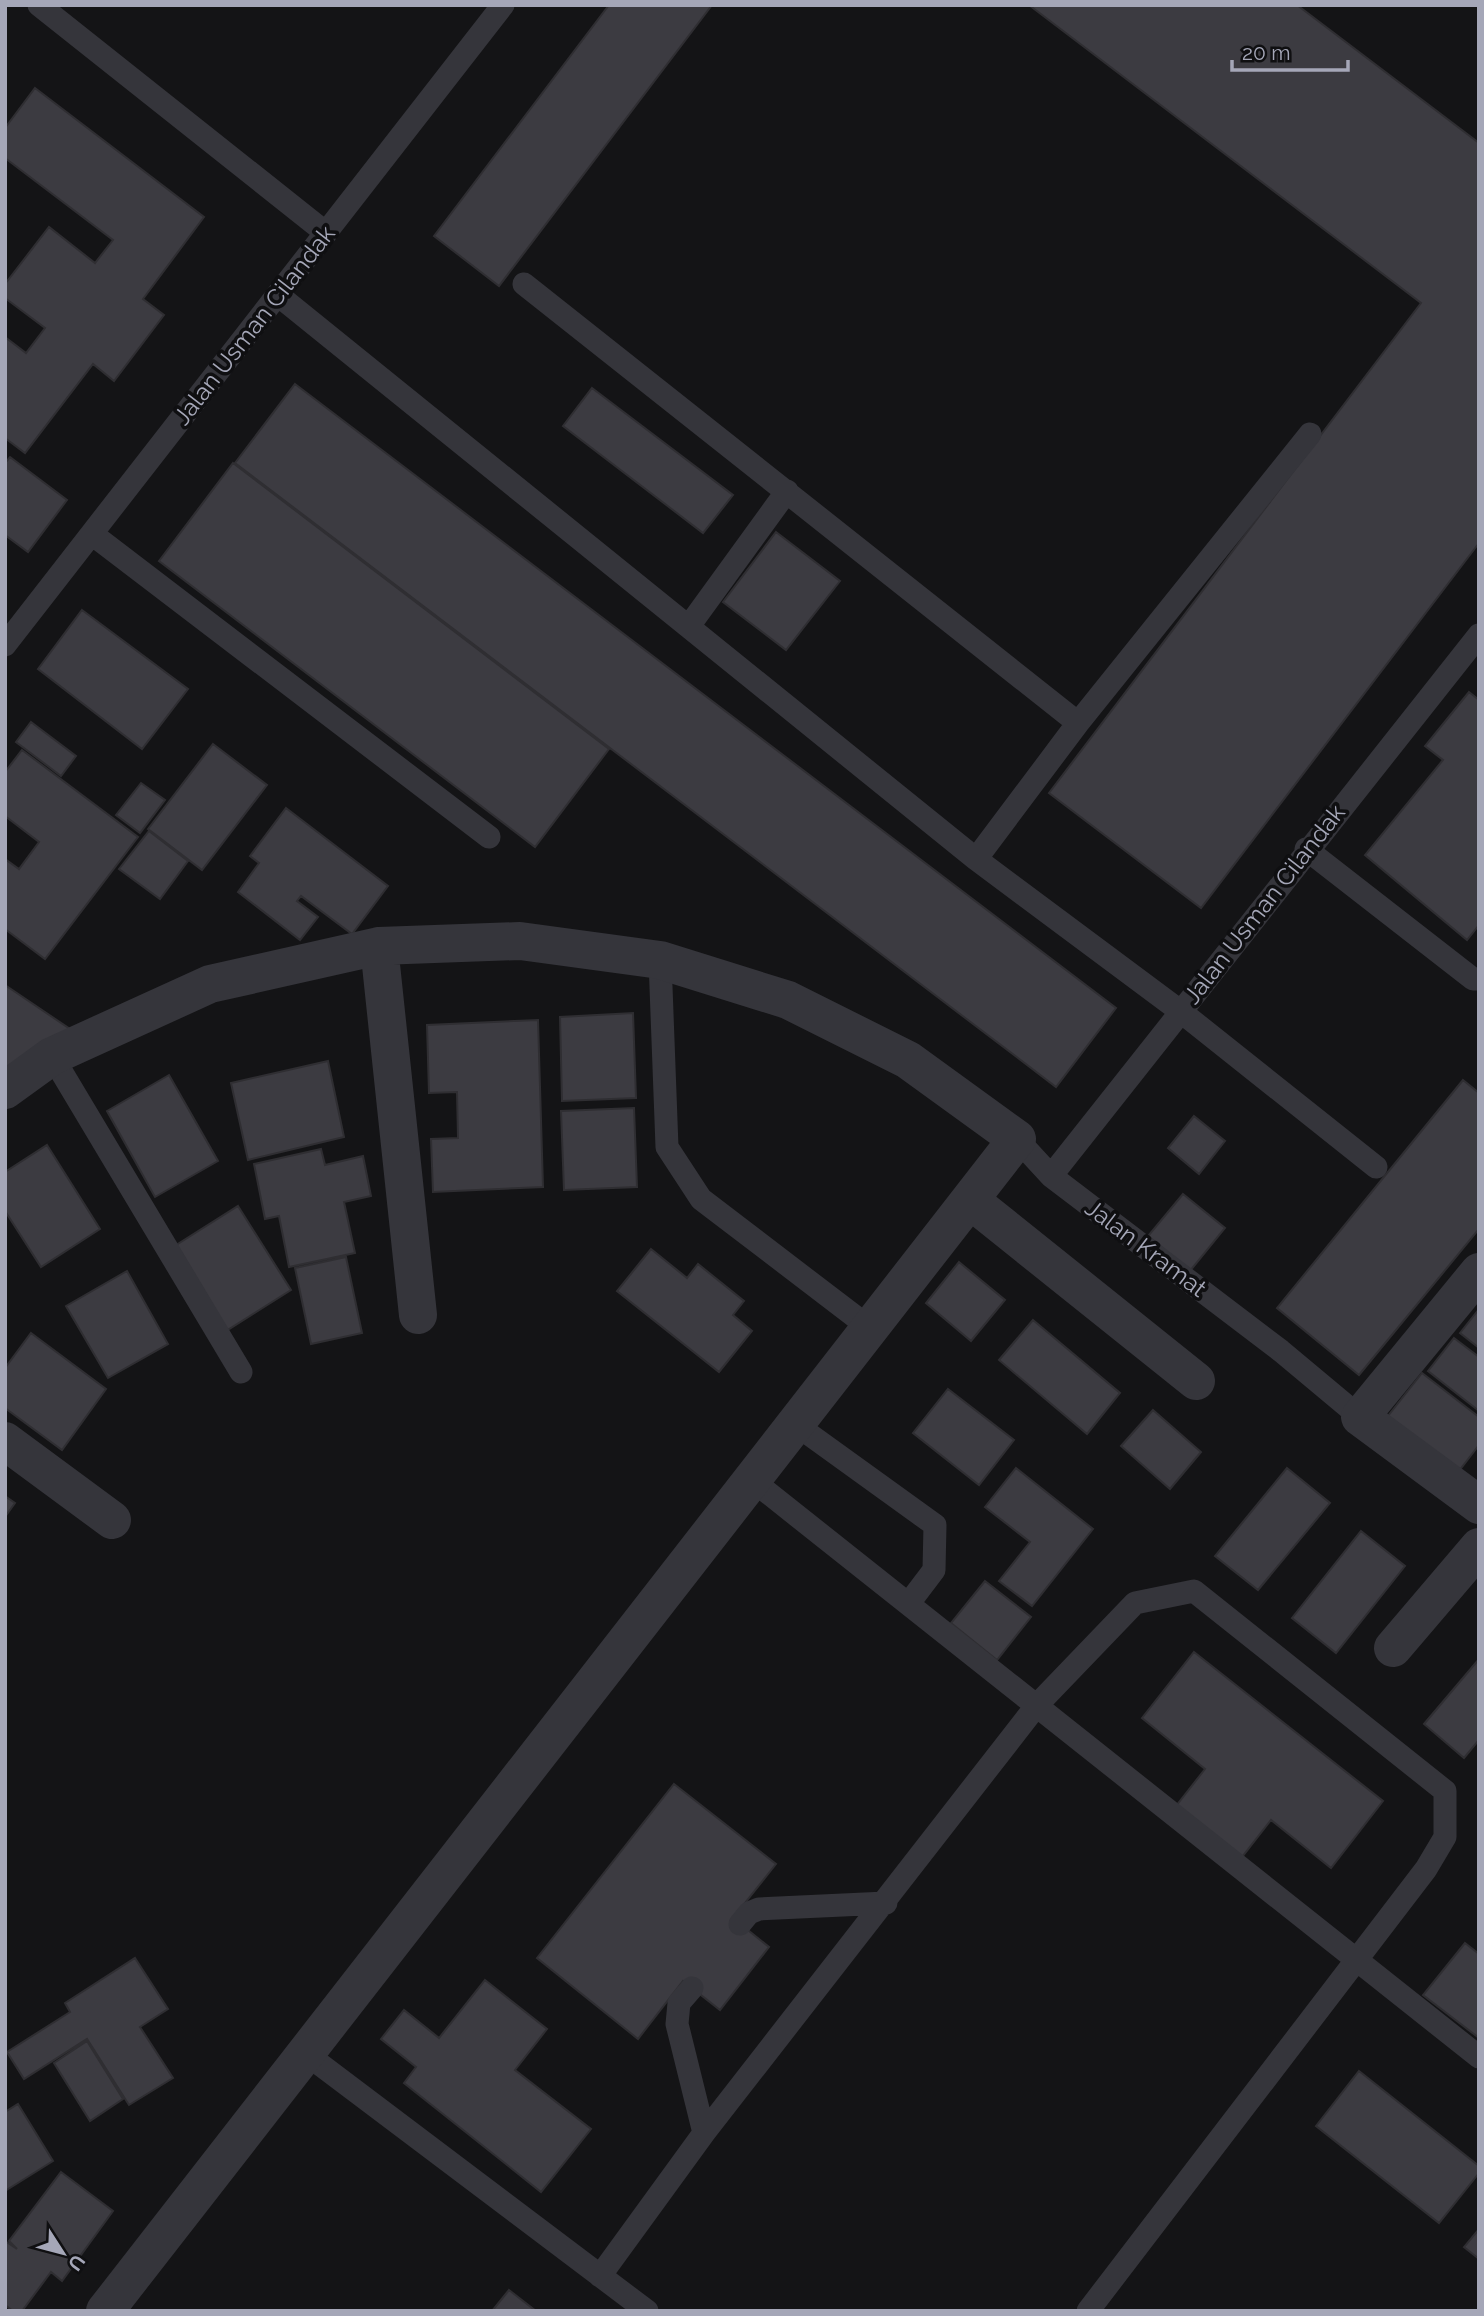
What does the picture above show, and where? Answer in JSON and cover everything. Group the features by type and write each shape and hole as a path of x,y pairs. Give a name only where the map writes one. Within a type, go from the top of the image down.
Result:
{"street":[{"path":"5,1090 52,1056 210,984 379,946 520,941 660,960 788,1000 908,1060 1017,1139 104,2311"},
{"path":"379,946 418,1315"},
{"path":"970,1200 1196,1381"},
{"path":"1479,1272 1360,1417 1479,1504"},
{"path":"5,1441 112,1520"},
{"path":"1393,1648 1479,1547"}],"lane":[{"path":"39,5 326,233"},
{"name":"Jalan Usman Cilandak","path":"5,645 503,5"},
{"path":"524,284 1078,723"},
{"path":"278,295 976,859 1180,1011 1376,1167"},
{"path":"976,859 1078,723 1310,434"},
{"path":"689,626 787,491"},
{"path":"92,534 489,837"},
{"name":"Jalan Usman Cilandak","path":"1051,1176 1306,849 1479,635"},
{"path":"1306,849 1472,979 1479,979"},
{"path":"660,960 667,1147 701,1199 870,1328"},
{"path":"52,1056 241,1372"},
{"name":"Jalan Kramat","path":"1017,1139 1051,1176 1280,1351 1360,1417"},
{"path":"795,1424 935,1525 934,1570 909,1603"},
{"path":"752,1479 1479,2057"},
{"path":"600,2276 704,2133 886,1903 1037,1705 1135,1603 1194,1591 1445,1791 1445,1837 1426,1869 1359,1961 1088,2311"},
{"path":"740,1924 749,1913 759,1909 886,1903"},
{"path":"692,1988 679,2003 677,2024 704,2133"},
{"path":"305,2053 647,2311"}],"building":[{"path":"609,5 712,5 499,286 434,236"},
{"path":"1029,5 1297,5 1479,143 1479,543 1201,908 1049,793 1421,303"},
{"path":"35,88 204,217 143,299 164,315 114,381 93,364 25,453 5,438 5,337 26,353 45,328 5,298 5,284 49,227 95,263 113,240 5,158 5,128"},
{"path":"295,384 1116,1008 1056,1087 235,463"},
{"path":"592,388 733,495 703,533 563,426"},
{"path":"10,457 67,500 28,552 5,535 5,463"},
{"path":"233,463 609,749 535,847 159,561"},
{"path":"776,532 840,581 786,650 723,602"},
{"path":"82,610 188,689 142,749 38,669"},
{"path":"1469,692 1479,700 1479,925 1467,940 1365,855 1443,760 1425,746"},
{"path":"31,722 76,756 61,776 16,742"},
{"path":"213,744 267,785 202,870 148,829"},
{"path":"22,750 138,837 45,959 5,929 5,859 19,869 39,842 5,816 5,772"},
{"path":"141,783 165,800 140,833 116,815"},
{"path":"286,808 388,886 352,934 301,896 297,901 318,917 300,940 238,892 259,863 250,856"},
{"path":"149,831 188,861 160,899 119,869"},
{"path":"5,985 73,1031 5,1070"},
{"path":"633,1013 636,1098 562,1101 560,1017"},
{"path":"538,1020 543,1187 433,1192 431,1139 458,1138 457,1092 429,1093 427,1025"},
{"path":"328,1061 344,1137 248,1160 231,1083"},
{"path":"169,1075 218,1161 155,1197 107,1111"},
{"path":"1463,1080 1479,1093 1479,1229 1359,1375 1277,1308"},
{"path":"634,1108 637,1187 564,1190 561,1111"},
{"path":"1194,1116 1225,1141 1199,1174 1168,1148"},
{"path":"47,1145 100,1229 41,1267 5,1211 5,1172"},
{"path":"321,1149 325,1165 363,1156 371,1196 344,1202 355,1253 289,1267 279,1216 265,1219 254,1164"},
{"path":"1183,1194 1225,1228 1190,1271 1148,1236"},
{"path":"238,1206 291,1290 226,1331 173,1247"},
{"path":"651,1249 687,1278 698,1264 744,1301 733,1315 752,1331 719,1372 617,1291"},
{"path":"346,1257 362,1333 311,1344 295,1268"},
{"path":"959,1262 1005,1300 971,1341 926,1303"},
{"path":"127,1271 168,1344 108,1378 66,1306"},
{"path":"1479,1309 1479,1348 1460,1333"},
{"path":"1033,1320 1120,1393 1087,1434 999,1360"},
{"path":"31,1333 106,1389 62,1450 5,1408 5,1368"},
{"path":"1454,1338 1479,1357 1479,1411 1428,1371"},
{"path":"1422,1373 1479,1417 1479,1445 1455,1476 1384,1421"},
{"path":"948,1389 1014,1440 979,1485 913,1433"},
{"path":"1153,1410 1201,1452 1170,1489 1121,1446"},
{"path":"1016,1468 1093,1529 1032,1606 999,1581 1030,1542 985,1507"},
{"path":"1287,1468 1330,1503 1258,1590 1215,1556"},
{"path":"5,1496 15,1503 5,1517"},
{"path":"1361,1531 1405,1566 1336,1653 1292,1618"},
{"path":"985,1581 1031,1617 997,1660 951,1623"},
{"path":"1194,1652 1383,1801 1331,1868 1271,1820 1242,1857 1176,1806 1205,1769 1142,1718"},
{"path":"1479,1659 1479,1740 1464,1758 1424,1724"},
{"path":"674,1784 776,1864 733,1918 769,1947 720,2010 683,1981 638,2039 537,1958"},
{"path":"1465,1943 1479,1954 1479,2038 1423,1995"},
{"path":"135,1958 168,2009 140,2027 173,2078 129,2105 87,2039 24,2079 7,2052 70,2012 65,2003"},
{"path":"485,1980 547,2029 515,2070 591,2129 541,2192 404,2083 416,2067 381,2039 404,2010 439,2038"},
{"path":"87,2041 123,2099 90,2121 54,2063"},
{"path":"1359,2071 1479,2166 1479,2173 1439,2223 1316,2126"},
{"path":"18,2104 53,2161 5,2191 5,2112"},
{"path":"61,2172 113,2211 62,2281 51,2272 22,2311 13,2311 5,2305 5,2241 17,2249 9,2241"},
{"path":"1479,2229 1479,2259 1464,2247"},
{"path":"509,2290 536,2311 492,2311"}]}
